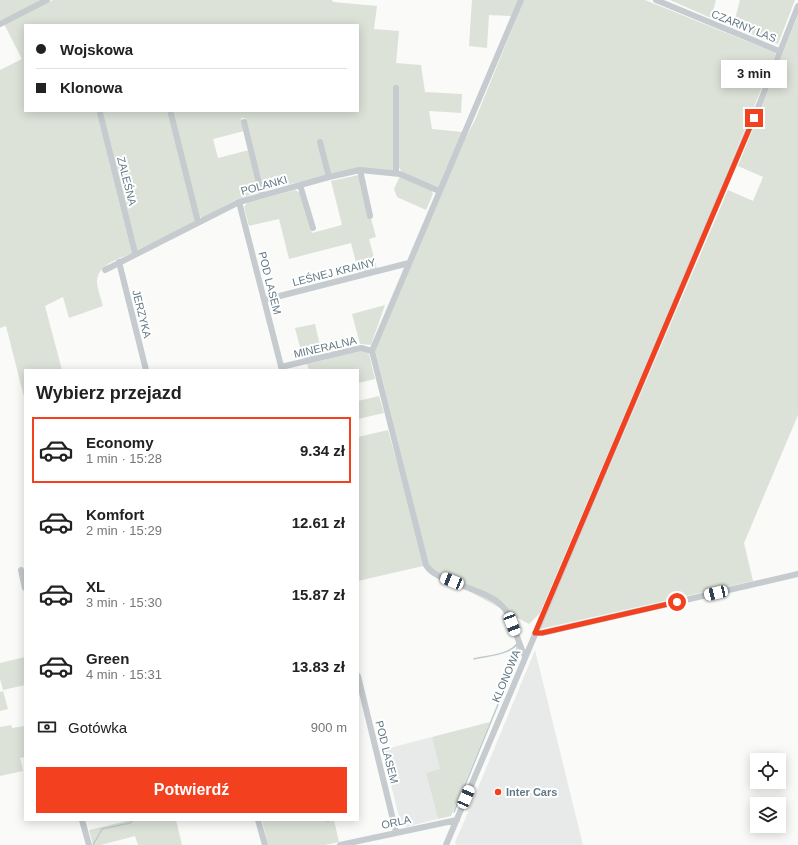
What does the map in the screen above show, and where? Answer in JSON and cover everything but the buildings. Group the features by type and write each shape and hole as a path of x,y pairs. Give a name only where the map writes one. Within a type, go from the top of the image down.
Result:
{"street":[{"path":"0,24 47,0"},
{"path":"521,0 372,351 426,565 438,575 487,595 502,605 525,656"},
{"name":"CZARNY LAS","path":"656,0 779,51 798,6"},
{"name":"KLONOWA","path":"446,845 754,118 779,51"},
{"path":"396,88 396,173"},
{"name":"ZALEŚNA","path":"100,113 135,253"},
{"path":"171,114 198,222"},
{"path":"244,122 262,195"},
{"path":"320,142 329,177"},
{"path":"360,170 370,216"},
{"name":"POLANKI","path":"105,270 135,253 239,202 329,177 360,170 396,173 439,191"},
{"path":"300,185 313,228"},
{"name":"POD LASEM","path":"239,202 282,369"},
{"name":"JERZYKA","path":"119,262 146,369"},
{"name":"LEŚNEJ KRAINY","path":"264,300 409,263"},
{"name":"MINERALNA","path":"282,369 362,348 372,351"},
{"path":"21,570 24,584"},
{"path":"535,633 542,633 798,574"},
{"name":"POD LASEM","path":"359,680 396,832"},
{"name":"ORLA","path":"340,845 457,820"},
{"path":"82,821 89,845"},
{"path":"258,821 265,845"}],"shaded area":[{"path":"0,0 42,0 0,21"},
{"path":"53,0 332,0 333,2 377,6 374,29 399,31 396,63 421,65 425,92 462,94 461,113 429,111 432,129 463,132 439,188 402,172 398,166 399,87 393,171 326,176 264,190 245,118 241,118 244,131 213,139 218,158 249,150 259,192 235,200 202,218 199,216 192,224 137,250 101,112 359,112 359,24 24,24 24,112 97,112 132,253 105,266 98,275 97,284 103,306 69,318 63,297 45,306 62,369 24,369 24,397 6,326 0,328 0,70 22,59 4,24"},
{"path":"472,0 519,0 512,16 489,15 487,48 469,46"},
{"path":"524,0 645,0 776,53 705,226 540,613 529,624 423,566 359,581 359,437 388,430 417,535 408,482 375,350 465,139 475,120"},
{"path":"670,0 716,0 711,18"},
{"path":"740,0 795,0 778,44 733,27"},
{"path":"798,15 798,415 744,543 753,581 540,629 728,190 753,201 763,177 738,166"},
{"path":"359,175 376,237 369,239 377,269 359,274 351,243 289,259 279,219 249,226 244,207 247,203 295,190 300,193 312,233 342,225 331,181"},
{"path":"400,176 431,189 433,194 426,210 397,197 394,189"},
{"path":"385,305 371,345 360,344 352,314"},
{"path":"315,324 322,354 303,359 295,328"},
{"path":"362,351 369,354 375,379 359,383 359,369 309,369 307,364"},
{"path":"379,396 384,413 359,419 359,401"},
{"path":"535,650 583,845 456,845 455,842"},
{"path":"24,657 24,685 3,690 0,679 0,663"},
{"path":"3,691 8,709 0,711 0,692"},
{"path":"490,722 451,816 438,819 426,773 440,769 432,737"},
{"path":"11,725 12,728 24,726 24,757 20,758 23,771 0,776 0,727"},
{"path":"432,737 441,769 426,773 438,819 406,827 401,824 382,750"},
{"path":"127,821 176,821 182,845 138,845 135,836 101,845 93,845 89,830"},
{"path":"262,821 334,821 339,842 325,845 268,845"}],"waterway":[{"path":"454,812 517,658 517,644 509,651 474,659"},
{"path":"93,845 102,829 130,823 132,821"}],"place":[{"name":"Inter Cars","path":"498,792"}],"route":[{"path":"677,602 538,634 535,633 754,118"}]}
